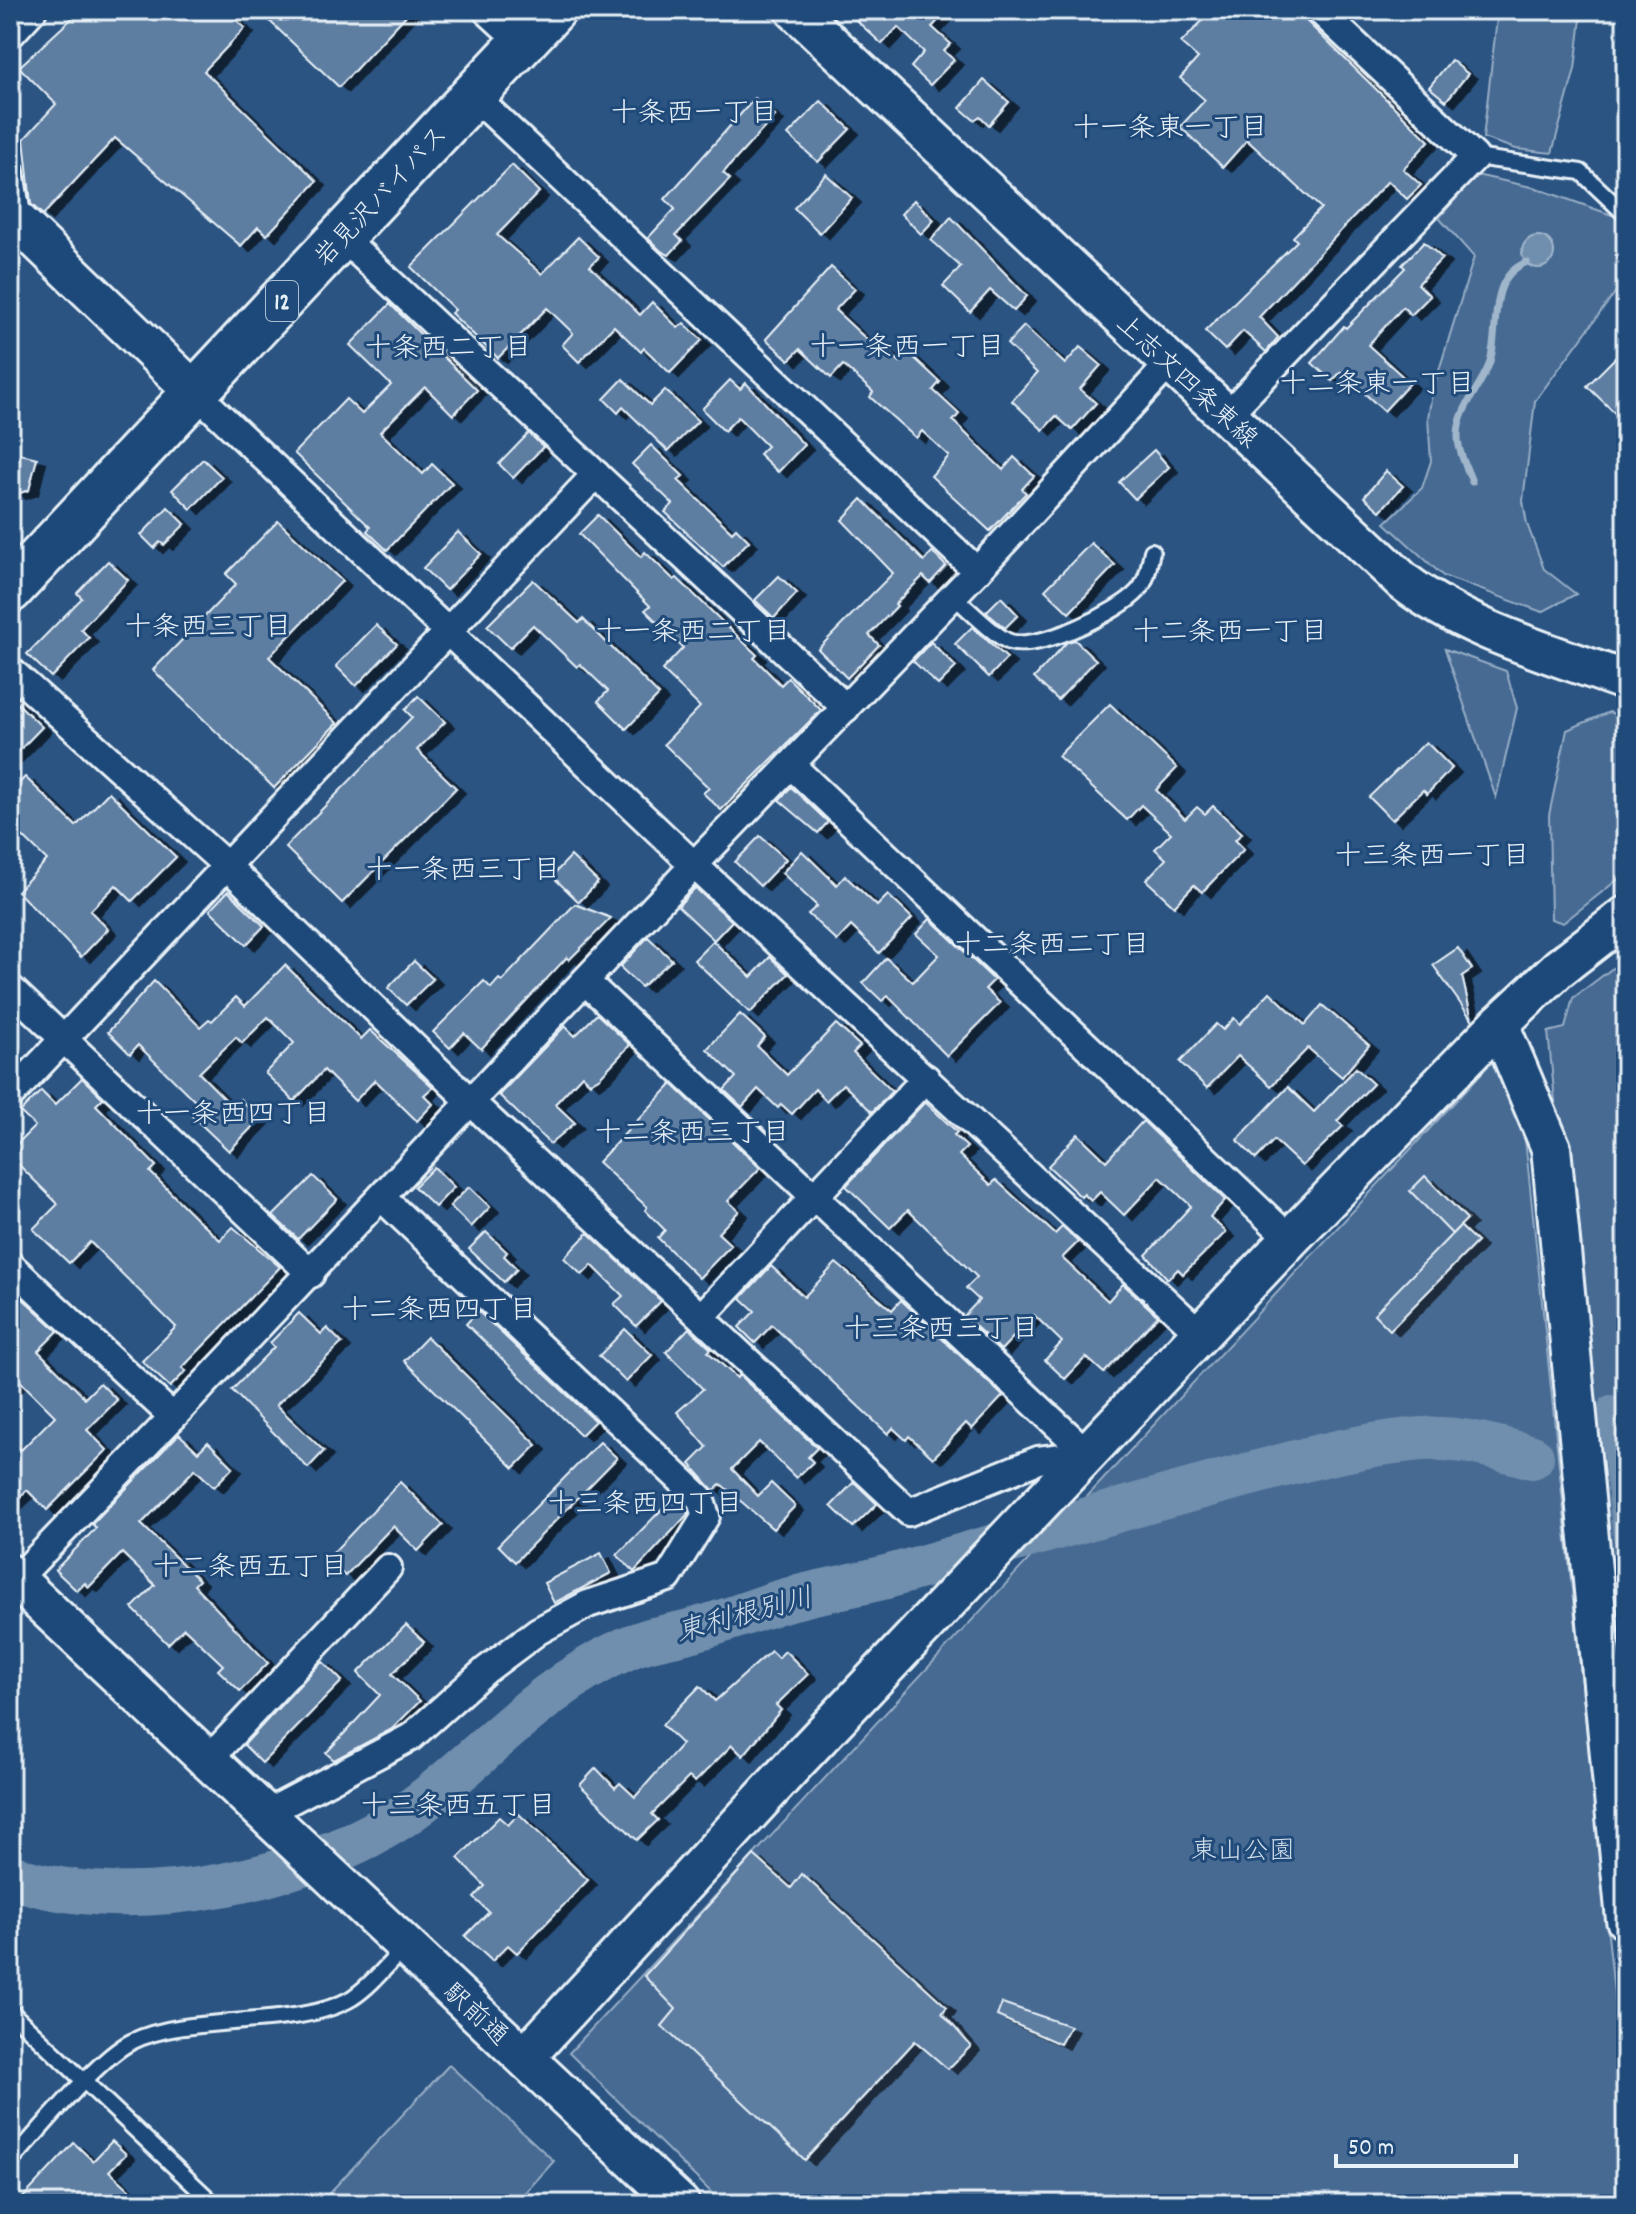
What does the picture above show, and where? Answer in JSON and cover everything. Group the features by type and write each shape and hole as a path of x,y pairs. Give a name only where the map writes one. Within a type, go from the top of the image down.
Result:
{"highway":[{"name":"岩見沢バイパス","path":"10,590 553,10"}],"street":[{"path":"10,35 33,10"},
{"path":"486,10 522,43"},
{"name":"上志文四条東線","path":"795,10 1381,561 1432,604 1459,618 1626,681"},
{"path":"1226,416 1475,157 1319,10"},
{"path":"473,95 977,571"},
{"path":"10,172 14,217 694,865 1201,1334"},
{"path":"342,237 846,708"},
{"path":"12,1580 311,1274 1170,363"},
{"path":"10,1096 596,474"},
{"path":"10,670 227,866 472,1103 909,1512 1038,1460 1088,1454"},
{"path":"791,765 1290,1239"},
{"path":"525,2057 930,1619 1290,1239 1499,1024 1559,968 1626,916"},
{"path":"585,981 1088,1454"},
{"path":"10,988 311,1274"},
{"path":"1499,1024 1551,1148 1626,1920"},
{"path":"702,1316 926,1078"},
{"path":"270,1819 411,1737 504,1657 564,1616 613,1595 668,1578 706,1516 700,1498 381,1197"},
{"path":"10,1265 173,1417"},
{"path":"208,1760 388,1568"},
{"name":"駅前通","path":"12,1580 680,2204"}],"lane":[{"path":"1475,157 1581,172 1626,215"},
{"path":"953,596 1008,642 1022,644 1057,635 1117,609 1146,579 1152,551"},
{"path":"10,2162 120,2049 158,2032 315,2010 341,2003 363,1989 405,1947"},
{"path":"10,2011 214,2204"}],"green space":[{"path":"1498,10 1582,10 1575,69 1552,153 1516,149 1483,138"},
{"path":"1476,175 1536,188 1626,220 1626,278 1535,401 1523,501 1527,524 1544,569 1576,594 1542,612 1443,576 1385,523 1422,488 1431,461 1428,418 1432,393 1474,257 1439,218"},
{"path":"1445,649 1506,671 1517,708 1496,798"},
{"path":"1609,712 1626,719 1626,873 1563,923 1551,919 1549,815 1567,730"},
{"path":"1626,958 1626,1801 1548,1032 1565,1028 1573,998"},
{"name":"東山公園","path":"1502,1051 1517,1062 1626,2107 1626,2204 723,2204 569,2053"},
{"path":"449,2065 554,2161 515,2204 319,2204"}],"shaded area":[{"path":"1538,236 1549,241 1554,252 1549,263 1538,268 1527,263 1522,252 1527,241"}],"building":[{"path":"81,10 226,10 245,28 204,71 317,181 267,235 258,227 241,246 115,138 43,215 31,204 24,139 56,104 19,67"},
{"path":"258,10 411,10 339,87"},
{"path":"845,10 948,10 932,27 951,44 944,51 954,60 930,85 911,67 924,52 898,27 882,44"},
{"path":"1192,10 1295,10 1429,141 1403,169 1421,185 1407,199 1388,181 1259,317 1278,337 1266,352 1243,331 1225,350 1205,331 1297,241 1293,237 1321,208 1247,140 1223,167 1180,127 1205,100 1180,78 1198,58 1181,43 1203,20"},
{"path":"1451,60 1468,74 1446,101 1429,87"},
{"path":"984,80 1009,102 989,125 980,116 974,120 960,108"},
{"path":"755,98 775,116 723,173 730,179 676,235 682,241 669,255 661,251 648,238 675,209 665,199"},
{"path":"821,101 850,129 818,162 788,135"},
{"path":"512,165 539,192 497,235 542,274 578,237 599,257 590,266 640,315 652,302 678,328 684,323 702,340 670,373 644,348 641,352 614,326 579,362 562,345 573,333 547,308 498,358 451,313 455,310 411,267"},
{"path":"826,174 852,198 820,233 794,208"},
{"path":"914,200 934,220 921,234 901,214"},
{"path":"951,217 1027,296 1014,311 990,290 970,312 943,286 961,267 931,240"},
{"path":"1424,242 1442,258 1418,284 1430,296 1411,315 1403,307 1368,345 1410,383 1384,411 1341,372 1332,381 1312,363 1344,326 1346,328 1405,268 1402,265"},
{"path":"831,267 855,289 835,310 877,349 881,345 900,362 908,352 940,382 933,390 959,414 953,421 1003,470 1014,457 1034,476 1022,489 1026,493 990,531 931,476 949,456 922,431 916,438 870,397 873,392 843,365 831,378 800,349 789,360 766,339"},
{"path":"390,304 477,390 453,415 425,387 380,432 423,474 432,464 452,483 387,550 367,531 370,527 294,453 346,399 362,414 391,385 350,345"},
{"path":"1024,326 1065,364 1080,347 1101,365 1080,389 1096,403 1072,430 1056,416 1043,430 1012,401 1037,373 1007,344"},
{"path":"1626,347 1626,424 1587,386"},
{"path":"623,379 650,405 665,390 698,421 668,451 623,407 618,413 604,399"},
{"path":"730,380 740,389 746,383 804,445 778,472 759,454 767,446 738,417 724,431 702,409"},
{"path":"529,433 543,447 513,478 499,464"},
{"path":"651,445 683,476 678,480 732,532 736,528 749,541 723,567 665,512 673,504 632,464"},
{"path":"1154,450 1169,467 1135,499 1119,482"},
{"path":"17,453 37,458 29,490 17,494 10,486"},
{"path":"203,459 222,477 191,509 172,490"},
{"path":"1386,471 1403,486 1380,511 1364,497"},
{"path":"862,499 924,561 932,552 946,566 930,583 923,576 895,604 897,606 869,635 879,645 847,678 818,649 893,573 842,520"},
{"path":"168,507 185,524 164,545 160,542 154,548 141,535"},
{"path":"598,515 641,557 645,552 674,580 677,578 757,655 754,658 781,685 788,678 821,710 721,810 703,793 709,788 664,744 700,707 662,670 683,648 645,610 650,606 579,534"},
{"path":"278,521 342,581 269,657 337,723 274,788 153,670 236,584 226,574"},
{"path":"458,532 481,554 446,590 423,568"},
{"path":"1091,543 1115,565 1069,613 1045,590"},
{"path":"108,561 128,580 81,629 89,638 51,677 27,654 82,598 77,593"},
{"path":"779,576 797,593 774,618 755,600"},
{"path":"533,580 579,623 583,619 659,695 626,729 598,701 608,691 580,664 577,667 533,625 510,648 487,626"},
{"path":"1001,597 1018,615 1005,628 986,612"},
{"path":"376,625 397,644 356,686 336,666"},
{"path":"972,627 1007,658 989,677 955,644"},
{"path":"1075,640 1096,660 1058,700 1034,678 1067,642"},
{"path":"931,642 956,667 938,685 913,661"},
{"path":"10,696 42,727 10,760"},
{"path":"418,696 445,722 417,750 456,788 342,903 285,847 412,717 405,710"},
{"path":"1110,704 1177,768 1156,790 1185,819 1197,807 1205,814 1213,806 1242,833 1235,840 1244,849 1202,892 1194,885 1174,906 1146,880 1166,859 1155,849 1171,833 1141,805 1127,820 1058,756"},
{"path":"1426,742 1452,768 1427,794 1423,790 1392,820 1369,797"},
{"path":"25,777 76,826 109,792 176,857 132,901 116,885 90,911 108,929 81,957 17,891 47,860 10,824 10,793"},
{"path":"791,787 828,822 818,833 779,800"},
{"path":"760,836 786,859 760,886 735,862"},
{"path":"802,851 837,885 845,876 877,906 888,895 912,918 879,953 851,926 837,941 808,914 817,906 782,873"},
{"path":"571,856 598,882 579,902 552,876"},
{"path":"695,888 732,921 714,940 678,906"},
{"path":"228,891 264,926 246,945 210,910"},
{"path":"575,904 611,918 569,960 567,957 481,1049 464,1033 450,1048 433,1032 484,981 491,988 499,979 502,981"},
{"path":"930,919 994,980 985,989 1000,1003 947,1056 888,996 882,1001 863,983 886,958 913,982 939,955 916,934"},
{"path":"648,937 672,960 641,987 620,967"},
{"path":"713,941 751,977 770,957 788,974 750,1013 694,960"},
{"path":"1458,948 1472,969 1462,976 1472,1020 1433,965"},
{"path":"414,961 433,979 406,1005 388,988"},
{"path":"285,965 361,1039 370,1030 433,1087 424,1095 433,1104 417,1121 375,1080 355,1101 324,1070 294,1101 265,1073 294,1043 268,1017 242,1043 236,1037 199,1073 233,1107 240,1099 260,1119 229,1151 192,1116 201,1107 138,1045 130,1054 108,1032 154,981 200,1027 209,1019 212,1021 236,997 245,1006"},
{"path":"1270,992 1305,1025 1322,1005 1369,1045 1342,1077 1308,1048 1271,1086 1238,1056 1207,1088 1180,1062 1216,1024 1223,1030 1234,1018 1240,1024"},
{"path":"597,1014 630,1045 600,1077 590,1083 582,1075 555,1104 575,1123 550,1144 499,1095 565,1026 575,1036"},
{"path":"740,1014 765,1037 757,1046 787,1075 836,1024 860,1046 853,1053 892,1091 872,1112 843,1084 826,1101 815,1089 792,1114 781,1104 778,1108 758,1089 742,1107 724,1090 736,1077 707,1049"},
{"path":"1356,1068 1373,1084 1337,1121 1343,1126 1302,1166 1274,1140 1256,1159 1237,1140 1288,1087 1314,1112"},
{"path":"82,1078 103,1098 96,1105 156,1166 150,1172 196,1218 220,1240 233,1227 280,1267 182,1368 186,1371 170,1387 142,1361 176,1327 90,1242 69,1263 33,1229 58,1204 10,1156 10,1151 35,1126 20,1112 41,1091 55,1105"},
{"path":"672,1084 760,1168 728,1201 739,1211 718,1233 731,1245 699,1278 658,1238 665,1230 645,1210 647,1207 598,1162"},
{"path":"925,1102 957,1132 954,1135 967,1147 959,1155 991,1185 996,1180 1055,1234 1062,1227 1078,1242 1062,1258 1108,1301 1123,1284 1158,1316 1104,1373 1086,1357 1065,1379 1045,1360 1062,1342 1034,1315 1001,1350 964,1316 979,1300 966,1288 977,1277 908,1210 890,1228 846,1186"},
{"path":"1143,1121 1225,1200 1210,1217 1226,1232 1183,1274 1178,1269 1168,1279 1146,1255 1191,1206 1160,1177 1124,1215 1100,1192 1091,1201 1084,1194 1081,1197 1048,1166 1078,1134 1106,1161"},
{"path":"434,1167 454,1187 435,1207 414,1187"},
{"path":"313,1176 337,1199 298,1239 273,1216"},
{"path":"1425,1176 1467,1219 1452,1234 1410,1191"},
{"path":"469,1187 490,1207 471,1227 450,1206"},
{"path":"1460,1226 1477,1242 1390,1330 1374,1314"},
{"path":"486,1232 507,1252 504,1256 517,1269 504,1282 469,1249"},
{"path":"588,1233 661,1301 636,1326 614,1304 623,1296 592,1265 582,1275 564,1258"},
{"path":"836,1263 892,1310 901,1300 1003,1396 972,1429 966,1423 933,1458 909,1436 906,1440 893,1428 888,1434 772,1325 755,1343 739,1327 755,1311 741,1298 771,1266 804,1297"},
{"path":"10,1287 58,1331 38,1351 85,1398 100,1383 117,1400 87,1430 107,1450 47,1510 27,1490 10,1506 10,1439 21,1450 55,1416 19,1380 10,1389"},
{"path":"478,1311 595,1421 581,1435 466,1324"},
{"path":"299,1313 321,1334 327,1328 342,1343 276,1405 324,1451 308,1468 232,1390 274,1347 270,1343"},
{"path":"689,1328 711,1349 708,1352 737,1378 739,1375 817,1448 808,1457 813,1462 796,1478 759,1442 732,1469 758,1496 771,1483 795,1506 773,1529 721,1484 714,1491 690,1464 707,1447 677,1412 703,1389 666,1352"},
{"path":"625,1329 652,1355 626,1382 599,1356"},
{"path":"427,1337 537,1445 514,1468 404,1361"},
{"path":"179,1434 198,1452 208,1442 233,1467 214,1487 195,1469 141,1524 199,1580 194,1585 268,1663 240,1691 218,1670 223,1665 184,1628 168,1644 132,1608 155,1585 122,1553 89,1587 85,1583 77,1591 55,1570 96,1528 92,1524"},
{"path":"600,1442 617,1458 515,1562 498,1545"},
{"path":"400,1482 443,1525 418,1551 393,1526 345,1576 327,1559"},
{"path":"854,1482 877,1504 853,1527 831,1506"},
{"path":"675,1496 688,1514 634,1572 617,1555"},
{"path":"601,1553 611,1573 554,1603 544,1583"},
{"path":"406,1625 424,1642 392,1674 420,1701 392,1729 334,1760 326,1753 380,1695 358,1673"},
{"path":"771,1651 778,1658 785,1651 808,1674 776,1705 781,1710 743,1756 732,1745 695,1782 689,1777 652,1814 658,1820 637,1840 580,1785 596,1768 615,1788 620,1783 635,1797 682,1744 662,1725 700,1686 715,1701"},
{"path":"322,1661 342,1681 262,1763 244,1745"},
{"path":"519,1814 588,1880 517,1953 508,1945 492,1961 465,1936 489,1912 474,1898 485,1886 458,1858 499,1817 508,1825"},
{"path":"754,1855 791,1888 802,1874 947,2007 942,2013 971,2046 948,2069 915,2041 805,2160 662,2026 676,2009 644,1976"},
{"path":"1002,2003 1070,2026 1060,2044 997,2016"},
{"path":"112,2141 126,2154 109,2171 130,2190 117,2204 17,2204 74,2143 93,2161"}],"waterway":[{"path":"1472,482 1459,446 1459,425 1488,367 1499,294 1514,270 1527,262"},
{"path":"1611,1408 1626,1536"},
{"name":"東利根別川","path":"10,1876 58,1889 111,1894 167,1892 224,1885 280,1871 333,1853 381,1829 422,1802 568,1681 641,1643 704,1627 793,1598 890,1576 1186,1491 1342,1451 1388,1443 1442,1439 1472,1442 1532,1457"}],"district":[{"name":"十条西一丁目","path":"694,111"},
{"name":"十一条東一丁目","path":"1170,126"},
{"name":"十一条西一丁目","path":"907,345"},
{"name":"十条西二丁目","path":"448,346"},
{"name":"十二条東一丁目","path":"1377,382"},
{"name":"十条西三丁目","path":"208,625"},
{"name":"十一条西二丁目","path":"693,630"},
{"name":"十二条西一丁目","path":"1230,630"},
{"name":"十三条西一丁目","path":"1432,854"},
{"name":"十一条西三丁目","path":"463,868"},
{"name":"十二条西二丁目","path":"1052,943"},
{"name":"十一条西四丁目","path":"233,1112"},
{"name":"十二条西三丁目","path":"692,1131"},
{"name":"十二条西四丁目","path":"439,1308"},
{"name":"十三条西三丁目","path":"941,1327"},
{"name":"十三条西四丁目","path":"645,1502"},
{"name":"十二条西五丁目","path":"250,1565"},
{"name":"十三条西五丁目","path":"458,1804"}]}
